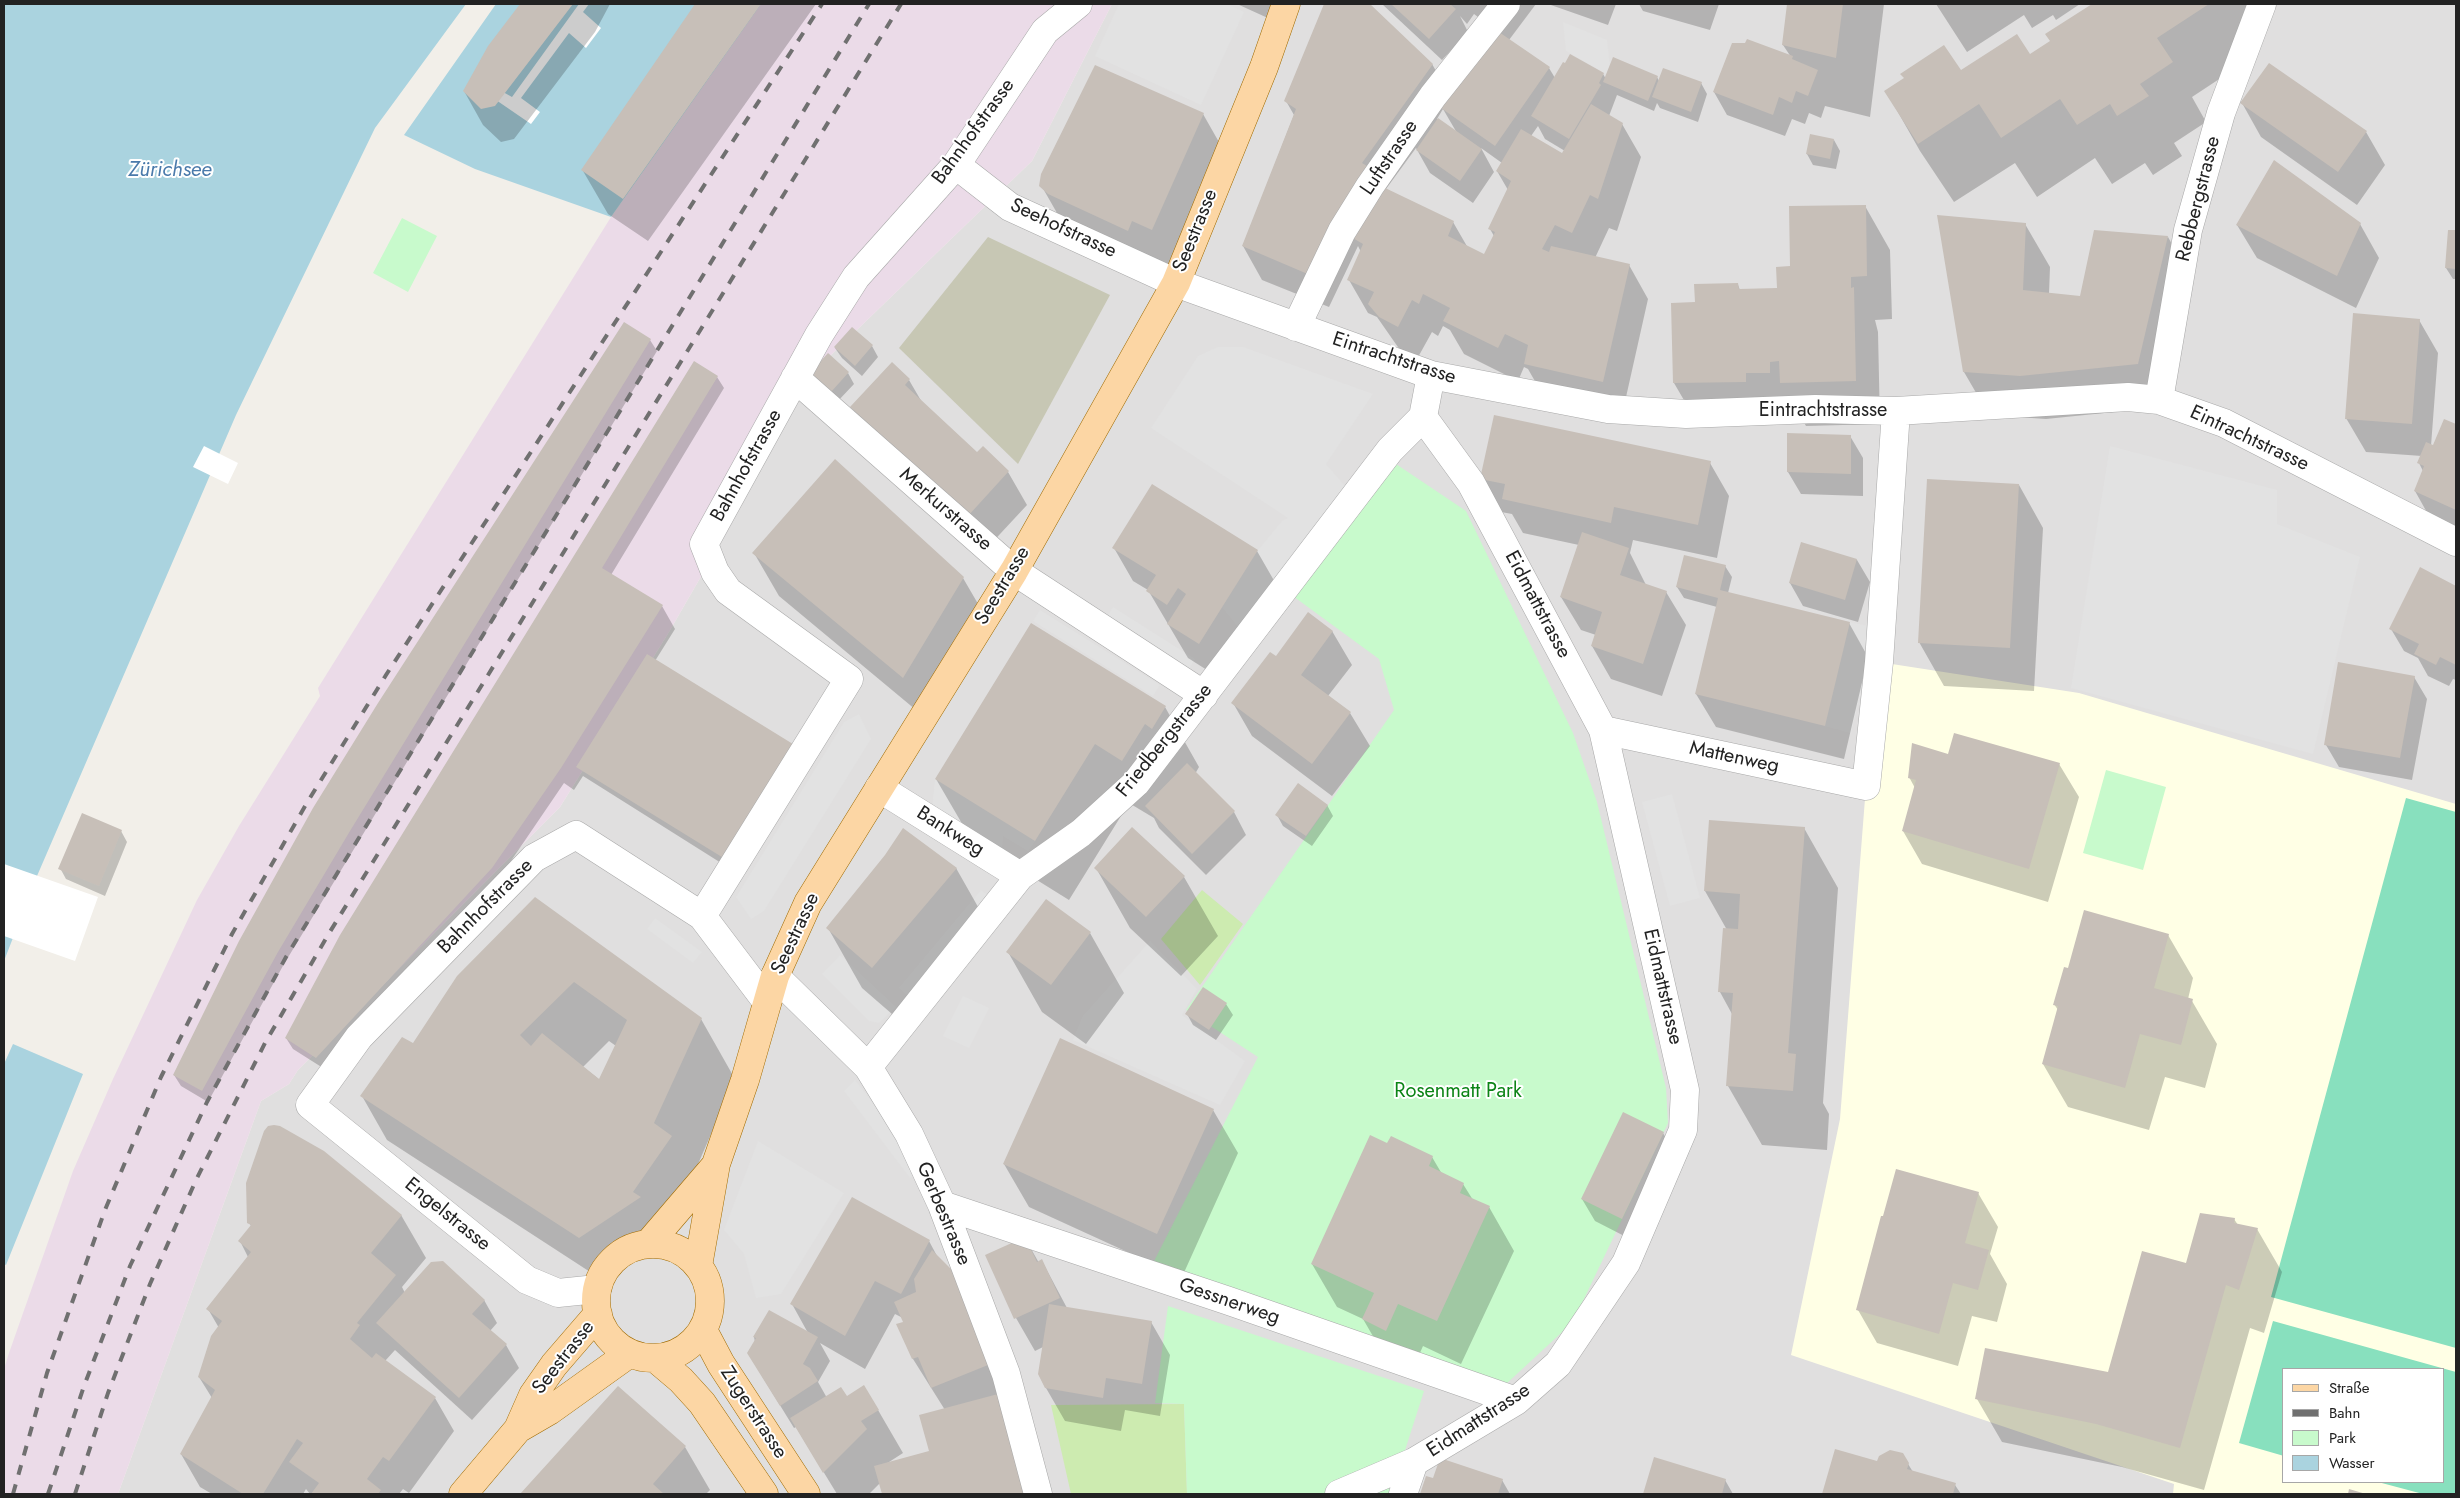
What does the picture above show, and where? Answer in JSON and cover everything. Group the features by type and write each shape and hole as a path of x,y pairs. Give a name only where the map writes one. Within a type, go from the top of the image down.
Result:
{"main road":[{"name":"Seestrasse","path":"698,1266 716,1164 745,1080 775,976 808,903 1014,571 1176,283 1264,67 1286,4"},
{"name":"Seestrasse","path":"649,1243 716,1164"},
{"path":"649,1243 677,1248 698,1266 706,1277 711,1304 703,1330 688,1347 667,1356 643,1356 610,1337 597,1302 602,1275 610,1263 635,1246 649,1243"},
{"name":"Seestrasse","path":"463,1494 518,1429 533,1395 597,1302"},
{"name":"Zugerstrasse","path":"703,1330 721,1364 806,1494"},
{"name":"Seestrasse","path":"518,1429 643,1356"},
{"name":"Zugerstrasse","path":"643,1356 681,1380 702,1403 764,1494"}],"street":[{"name":"Bahnhofstrasse","path":"702,916 849,678 728,590 715,572 704,544 795,378 856,277 956,164 1045,31 1078,4"},
{"name":"Luftstrasse","path":"1296,327 1342,231 1370,186 1433,96 1506,4"},
{"name":"Rebbergstrasse","path":"2159,400 2188,230 2221,113 2262,4"},
{"name":"Seehofstrasse","path":"956,164 1010,207 1176,283"},
{"name":"Eintrachtstrasse","path":"1176,283 1431,375 1608,409 1686,414 1815,409 1896,412 2128,397 2159,400 2224,423 2456,542"},
{"path":"1422,417 1431,375"},
{"name":"Merkurstrasse","path":"795,378 1014,571 1204,695"},
{"name":"Mattenweg","path":"1603,730 1866,786 1879,662 1896,412"},
{"name":"Friedbergstrasse","path":"868,1067 1020,876 1081,832 1136,783 1390,450 1422,417"},
{"name":"Eidmattstrasse","path":"1339,1494 1414,1462 1516,1401 1558,1364 1626,1262 1683,1130 1685,1090 1603,730 1472,483 1422,417"},
{"name":"Bankweg","path":"879,788 1020,876"},
{"name":"Bahnhofstrasse","path":"310,1105 359,1037 534,858 576,835 702,916 767,1002"},
{"name":"Gerbestrasse","path":"775,976 868,1067 909,1134 942,1205 1006,1374 1038,1494"},
{"name":"Engelstrasse","path":"310,1105 528,1280 558,1292 597,1302"},
{"name":"Gessnerweg","path":"942,1205 1229,1301 1516,1401"},
{"path":"1404,1494 1414,1462"}],"shaded area":[{"path":"761,4 1112,4 1032,161 804,381 729,528 669,632 560,807 298,1070 289,1084 261,1101 118,1494 4,1494 4,1369 9,1353 73,1171 113,1079 197,900 239,826 320,696 318,688 611,217"},
{"path":"1112,4 2456,4 2456,1494 118,1494 261,1101 289,1084 298,1070 560,807 669,632 729,528 804,381 1032,161"},
{"path":"1119,4 1227,4 1244,12 1201,105 1095,56"},
{"path":"1563,22 1607,40 1610,66 1606,74 1566,51"},
{"path":"988,237 1110,295 1018,464 899,348"},
{"path":"1218,347 1243,347 1373,394 1326,464 1346,487 1244,634 1222,607 1258,550 1282,521 1288,518 1151,428 1198,356"},
{"path":"2110,446 2277,490 2277,524 2360,557 2313,754 2071,688"},
{"path":"1113,607 1195,659 1189,669 1107,617"},
{"path":"1040,610 1160,685 1153,696 1033,621"},
{"path":"1850,622 1877,628 1851,733 1825,726"},
{"path":"1879,662 2079,693 2456,804 2456,1494 2173,1494 2174,1484 1791,1355 1840,1119 1866,786"},
{"path":"859,714 871,739 764,911 751,919 736,897 844,722"},
{"path":"935,779 1035,841 1028,851 1003,836 1002,851 932,810"},
{"path":"1672,794 1700,898 1670,906 1642,802"},
{"path":"981,890 990,897 907,995 899,988"},
{"path":"655,918 702,952 693,963 647,929"},
{"path":"1150,941 1197,989 1182,1015 1245,1061 1220,1105 1073,1040 1083,1016"},
{"path":"840,955 896,1007 879,1023 869,1021 822,974"},
{"path":"963,996 989,1008 969,1048 943,1036"},
{"path":"855,1080 878,1109 921,1171 910,1178 844,1091"},
{"path":"758,1141 844,1193 781,1294 756,1298 744,1254 724,1230"}],"green space":[{"path":"402,218 437,236 408,292 373,273"},
{"name":"Rosenmatt Park","path":"1390,460 1466,511 1573,733 1597,802 1666,1088 1668,1123 1573,1322 1505,1385 1152,1265 1258,1057 1186,1010 1394,710 1379,659 1286,591"},
{"path":"2106,770 2166,787 2143,870 2083,853"},
{"path":"2406,798 2456,812 2456,1348 2271,1297"},
{"path":"1202,890 1243,924 1200,985 1161,939"},
{"path":"1168,1306 1424,1391 1391,1494 1187,1494 1184,1404 1155,1403"},
{"path":"2273,1321 2442,1368 2282,1368 2282,1455 2239,1443"},
{"path":"2445,1369 2456,1372 2456,1494 2423,1494 2382,1483 2445,1483"},
{"path":"1184,1404 1187,1494 1071,1494 1051,1405"}],"water":[{"name":"Zürichsee","path":"4,4 466,4 375,128 236,415 37,876 4,961"},
{"path":"496,4 761,4 611,217 475,169 404,135"},
{"path":"13,1044 83,1074 6,1265 4,1264 4,1064"}],"pier":[{"path":"579,4 589,4 583,12 601,28 586,48 569,33 521,98 540,112 531,124 496,100 503,92 512,97"},
{"path":"204,446 238,463 228,484 193,467"},
{"path":"4,864 98,897 75,961 4,936"}],"building":[{"path":"520,4 573,4 495,106 481,109 463,91 488,46"},
{"path":"695,4 761,4 623,199 581,170"},
{"path":"1324,4 1370,4 1433,64 1362,163 1367,166 1338,216 1310,275 1242,246 1296,109 1284,101"},
{"path":"1391,4 1450,4 1456,9 1429,39"},
{"path":"1787,4 1843,4 1836,58 1782,45"},
{"path":"2092,4 2209,4 2157,38 2173,62 2140,84 2149,96 2117,116 2110,104 2077,125 2060,99 2001,138 1979,104 1918,144 1884,91 1904,78 1900,74 1944,45 1961,70 2017,34 2030,54 2050,41 2045,34"},
{"path":"1496,30 1550,67 1495,146 1441,108"},
{"path":"1747,39 1793,56 1792,59 1818,70 1808,96 1796,91 1792,103 1779,97 1773,115 1713,92 1732,43 1745,43"},
{"path":"1570,54 1604,73 1599,83 1601,85 1569,139 1531,116 1563,62 1565,63"},
{"path":"1613,57 1658,76 1648,101 1603,82"},
{"path":"2269,63 2367,131 2338,172 2240,103"},
{"path":"1095,65 1204,113 1152,230 1132,221 1128,231 1048,194 1039,186 1041,174"},
{"path":"1663,68 1702,82 1691,112 1652,97"},
{"path":"1591,104 1623,123 1598,199 1590,195 1572,233 1555,225 1542,249 1549,252 1551,246 1630,264 1603,382 1524,364 1528,345 1505,334 1498,348 1443,321 1450,308 1423,294 1419,304 1412,300 1398,327 1379,317 1368,304 1374,292 1347,280 1363,244 1351,237 1381,186 1454,221 1448,236 1484,254 1495,232 1488,229 1511,181 1496,171 1521,129 1562,153"},
{"path":"1438,118 1482,149 1460,181 1416,150"},
{"path":"1810,134 1834,139 1830,159 1806,154"},
{"path":"2274,160 2361,223 2337,276 2236,225"},
{"path":"1866,205 1867,276 1851,277 1851,288 1854,287 1856,381 1780,383 1779,361 1770,362 1770,373 1746,373 1746,382 1673,383 1671,303 1695,302 1694,284 1738,283 1739,289 1777,288 1776,267 1790,266 1789,206"},
{"path":"1937,215 2026,223 2023,290 2080,296 2094,230 2168,236 2138,364 2020,376 1963,372"},
{"path":"2448,230 2456,230 2456,269 2445,268"},
{"path":"2353,313 2420,319 2412,424 2345,419"},
{"path":"624,322 651,339 350,831 278,952 202,1091 173,1075 239,941 313,808 378,703"},
{"path":"852,327 873,345 855,366 834,347"},
{"path":"828,353 849,372 831,392 810,373"},
{"path":"694,361 718,376 602,568 663,605 561,768 492,868 316,1058 285,1038 340,935"},
{"path":"892,362 910,379 905,385 977,452 983,446 1009,471 968,516 850,407"},
{"path":"1494,415 1711,461 1698,525 1614,507 1611,523 1502,499 1505,484 1480,479"},
{"path":"2444,419 2456,424 2456,510 2414,491 2424,466 2417,463 2426,442 2433,445"},
{"path":"1787,433 1851,435 1851,474 1787,472"},
{"path":"835,459 964,577 903,678 752,553"},
{"path":"1927,479 2019,484 2010,648 1918,643"},
{"path":"1152,484 1258,550 1199,644 1167,624 1186,594 1178,588 1167,605 1146,591 1156,575 1112,548"},
{"path":"1582,532 1629,548 1620,575 1667,591 1643,664 1591,646 1602,612 1560,597"},
{"path":"1801,542 1857,559 1845,600 1789,583"},
{"path":"1684,555 1726,565 1720,590 1850,622 1825,726 1695,694 1718,598 1676,587"},
{"path":"2420,567 2456,586 2456,665 2440,657 2436,665 2414,654 2419,644 2389,629"},
{"path":"1308,612 1333,631 1301,675 1351,712 1312,764 1231,703 1270,652 1276,656"},
{"path":"1031,623 1166,706 1152,729 1145,724 1122,761 1095,744 1035,841 935,779"},
{"path":"647,654 801,749 730,862 576,767"},
{"path":"2338,662 2415,676 2400,758 2324,745"},
{"path":"1954,733 2060,763 2029,869 1902,831 1916,780 1908,778 1912,743 1948,754"},
{"path":"1187,763 1235,811 1192,854 1145,806"},
{"path":"1298,783 1328,805 1306,836 1275,815"},
{"path":"82,813 122,830 99,886 58,869"},
{"path":"1709,820 1805,827 1788,1053 1796,1054 1793,1091 1726,1086 1733,993 1718,992 1723,928 1738,929 1740,894 1704,891"},
{"path":"1132,827 1185,876 1146,917 1094,868"},
{"path":"903,828 957,868 872,968 826,928 885,855"},
{"path":"535,897 702,1018 654,1123 672,1136 633,1192 641,1197 579,1238 360,1096 402,1037 413,1043 457,976","holes":["574,982 627,1020 599,1079 542,1033 531,1046 520,1035"]},
{"path":"1046,899 1091,932 1051,985 1006,952"},
{"path":"2084,910 2169,934 2154,988 2193,999 2181,1045 2140,1034 2125,1088 2042,1064 2058,1006 2053,1005 2064,967 2068,968"},
{"path":"1203,987 1227,1003 1209,1030 1185,1014"},
{"path":"1060,1038 1214,1109 1157,1234 1003,1164"},
{"path":"1623,1112 1664,1132 1622,1219 1581,1199"},
{"path":"268,1126 280,1126 324,1151 402,1215 371,1253 396,1275 357,1323 360,1325 350,1339 372,1358 376,1353 436,1397 389,1461 383,1457 367,1479 381,1490 378,1494 311,1494 319,1483 289,1462 303,1443 297,1439 263,1494 243,1494 180,1454 215,1390 198,1377 211,1336 222,1321 206,1309 251,1252 238,1241 251,1225 247,1223 246,1183 264,1131"},
{"path":"1370,1135 1387,1143 1391,1136 1433,1156 1429,1166 1464,1183 1460,1193 1490,1206 1437,1321 1398,1304 1386,1331 1362,1319 1374,1293 1311,1264"},
{"path":"1896,1169 1979,1192 1965,1243 1989,1250 1978,1290 1953,1283 1939,1334 1856,1310 1881,1216 1883,1216"},
{"path":"852,1197 930,1240 901,1294 875,1281 845,1336 790,1304"},
{"path":"2200,1213 2235,1218 2234,1223 2258,1228 2239,1290 2226,1285 2180,1448 2096,1424 1975,1399 1985,1348 2108,1372 2142,1251 2186,1263"},
{"path":"1025,1237 1037,1262 1042,1259 1060,1298 1014,1319 985,1255"},
{"path":"932,1250 956,1274 993,1363 931,1388 918,1357 912,1359 896,1324 903,1322 894,1302 916,1292 914,1279"},
{"path":"443,1261 485,1300 472,1314 507,1344 459,1398 376,1323 431,1262"},
{"path":"1049,1304 1152,1321 1142,1384 1106,1378 1103,1398 1045,1388 1038,1374"},
{"path":"769,1310 818,1337 803,1364 810,1368 818,1381 780,1406 747,1353 756,1338 753,1337"},
{"path":"864,1385 879,1410 861,1421 867,1429 823,1473 790,1418 841,1387 847,1396"},
{"path":"618,1386 686,1446 653,1484 664,1494 520,1494"},
{"path":"998,1394 1026,1494 882,1494 874,1466 929,1451 919,1415"},
{"path":"1835,1449 1877,1461 1879,1456 1890,1450 1903,1453 1909,1463 1907,1469 1956,1483 1953,1494 1822,1494"},
{"path":"1654,1457 1726,1479 1722,1494 1643,1494"},
{"path":"1440,1458 1503,1479 1498,1494 1420,1494 1426,1476 1433,1478"},
{"path":"2349,1489 2366,1494 2348,1494"}],"railway":[{"path":"13,1494 47,1373 105,1210 161,1077 232,934 308,801 386,675 822,4"},
{"path":"48,1494 84,1386 130,1266 207,1102 286,957 869,4"},
{"path":"75,1494 108,1393 150,1284 196,1180 265,1043 328,935 901,4"}]}
